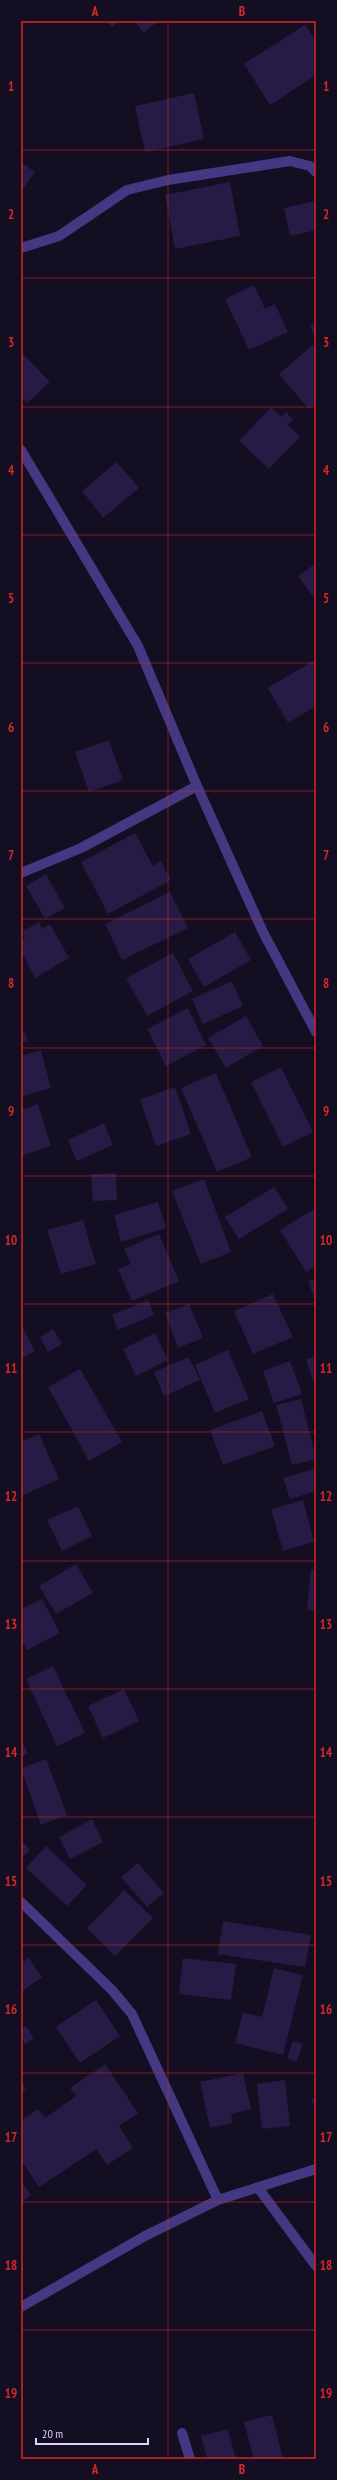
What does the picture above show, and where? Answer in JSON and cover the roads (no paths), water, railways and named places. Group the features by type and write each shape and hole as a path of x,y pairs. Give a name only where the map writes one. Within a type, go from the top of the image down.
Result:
{"street":[{"path":"21,248 59,236 127,190 141,186 233,168 290,161 310,166 316,172"},
{"path":"21,450 138,646 197,786 262,932 316,1032"},
{"path":"21,873 81,848 197,786"},
{"path":"21,1902 112,1990 132,2014 218,2200"},
{"path":"21,2307 145,2236 218,2200 259,2189 316,2169"},
{"path":"259,2189 316,2266"},
{"path":"182,2433 190,2459"}]}
